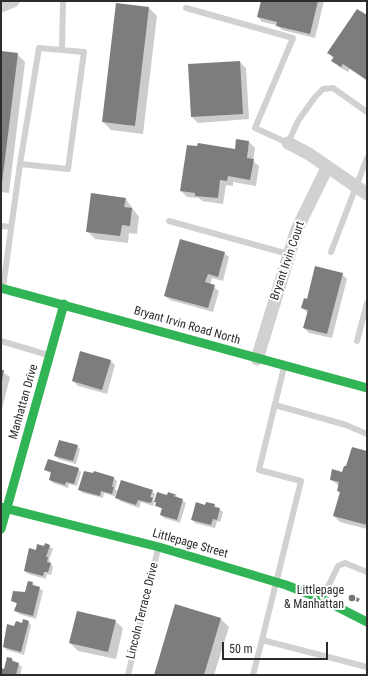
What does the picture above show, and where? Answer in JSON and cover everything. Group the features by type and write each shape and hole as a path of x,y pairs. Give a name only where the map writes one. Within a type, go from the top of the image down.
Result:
{"street":[{"path":"1,6 13,1"},
{"path":"288,143 309,154 362,191"},
{"name":"Bryant Irvin Court","path":"257,359 296,229 327,168"},
{"name":"Bryant Irvin Road North","path":"2,288 367,388"},
{"name":"Manhattan Drive","path":"1,529 4,508 64,304"},
{"name":"Littlepage Street","path":"4,508 159,547 278,582 322,599 367,622"}],"lane":[{"path":"62,1 62,50"},
{"path":"186,8 293,38 255,128 288,143 298,121 315,97 323,89 333,88 367,112"},
{"path":"2,288 20,164 39,48 84,52 68,169 20,164"},
{"path":"332,252 362,191 367,158"},
{"path":"169,221 288,254"},
{"path":"1,226 11,227"},
{"path":"358,340 367,303"},
{"path":"1,341 50,355"},
{"path":"253,675 278,582 300,481 260,470 284,366"},
{"path":"275,404 346,425 367,434"},
{"name":"Lincoln Terrace Drive","path":"128,675 159,547"},
{"path":"322,599 338,566 345,563 367,572"},
{"path":"262,640 367,667"}],"building":[{"path":"261,1 318,1 310,34 276,26 277,22 257,17"},
{"path":"116,3 149,7 135,126 102,122"},
{"path":"357,9 367,15 367,80 343,64 341,67 331,61 334,57 327,53"},
{"path":"1,51 18,53 2,183 1,183"},
{"path":"240,61 243,114 191,117 188,64"},
{"path":"236,139 249,141 247,158 254,159 250,180 228,176 227,181 220,180 218,198 195,196 195,193 180,191 187,145 197,146 198,143 235,149"},
{"path":"91,193 126,198 124,207 132,208 130,226 122,225 120,236 86,232"},
{"path":"180,239 225,252 218,277 208,274 205,282 215,285 208,308 164,296"},
{"path":"315,266 343,273 327,334 303,328 308,310 301,308 304,298 307,299"},
{"path":"80,351 111,360 102,390 72,381"},
{"path":"1,370 4,370 2,381 1,381"},
{"path":"59,440 78,445 73,461 54,456"},
{"path":"352,447 367,451 367,525 333,516 340,492 337,491 339,482 330,480 332,469 342,472 344,466 346,466"},
{"path":"48,459 79,468 74,484 66,482 65,485 49,480 51,472 44,470"},
{"path":"84,471 93,473 94,471 114,477 112,494 101,491 100,496 78,490"},
{"path":"121,480 153,490 150,497 153,498 151,503 138,500 136,505 115,498"},
{"path":"157,492 167,495 168,492 177,495 173,496 183,499 177,520 160,515 162,508 155,506 156,502 154,502"},
{"path":"196,502 205,505 206,502 215,504 214,507 220,508 217,520 213,519 211,525 191,520"},
{"path":"45,543 50,545 46,557 48,557 47,562 51,563 48,572 44,572 43,576 24,571 29,548 36,550 37,544 44,546"},
{"path":"28,581 33,582 32,585 40,587 33,616 14,611 17,603 11,601 13,591 25,592"},
{"path":"355,596 360,599 358,602 353,599"},
{"path":"175,604 221,618 204,675 154,675"},
{"path":"77,611 116,620 108,652 69,643"},
{"path":"23,619 29,621 21,652 3,647 7,624 14,626 16,621 22,623"},
{"path":"7,657 12,658 12,661 19,663 16,675 1,675 1,668 4,669"}],"traffic: fast":[{"path":"1,288 367,388"},
{"path":"1,529 64,304"},
{"path":"1,507 159,547 286,585 322,599 367,622"}],"place":[{"name":"Littlepage & Manhattan","path":"352,598"}]}
